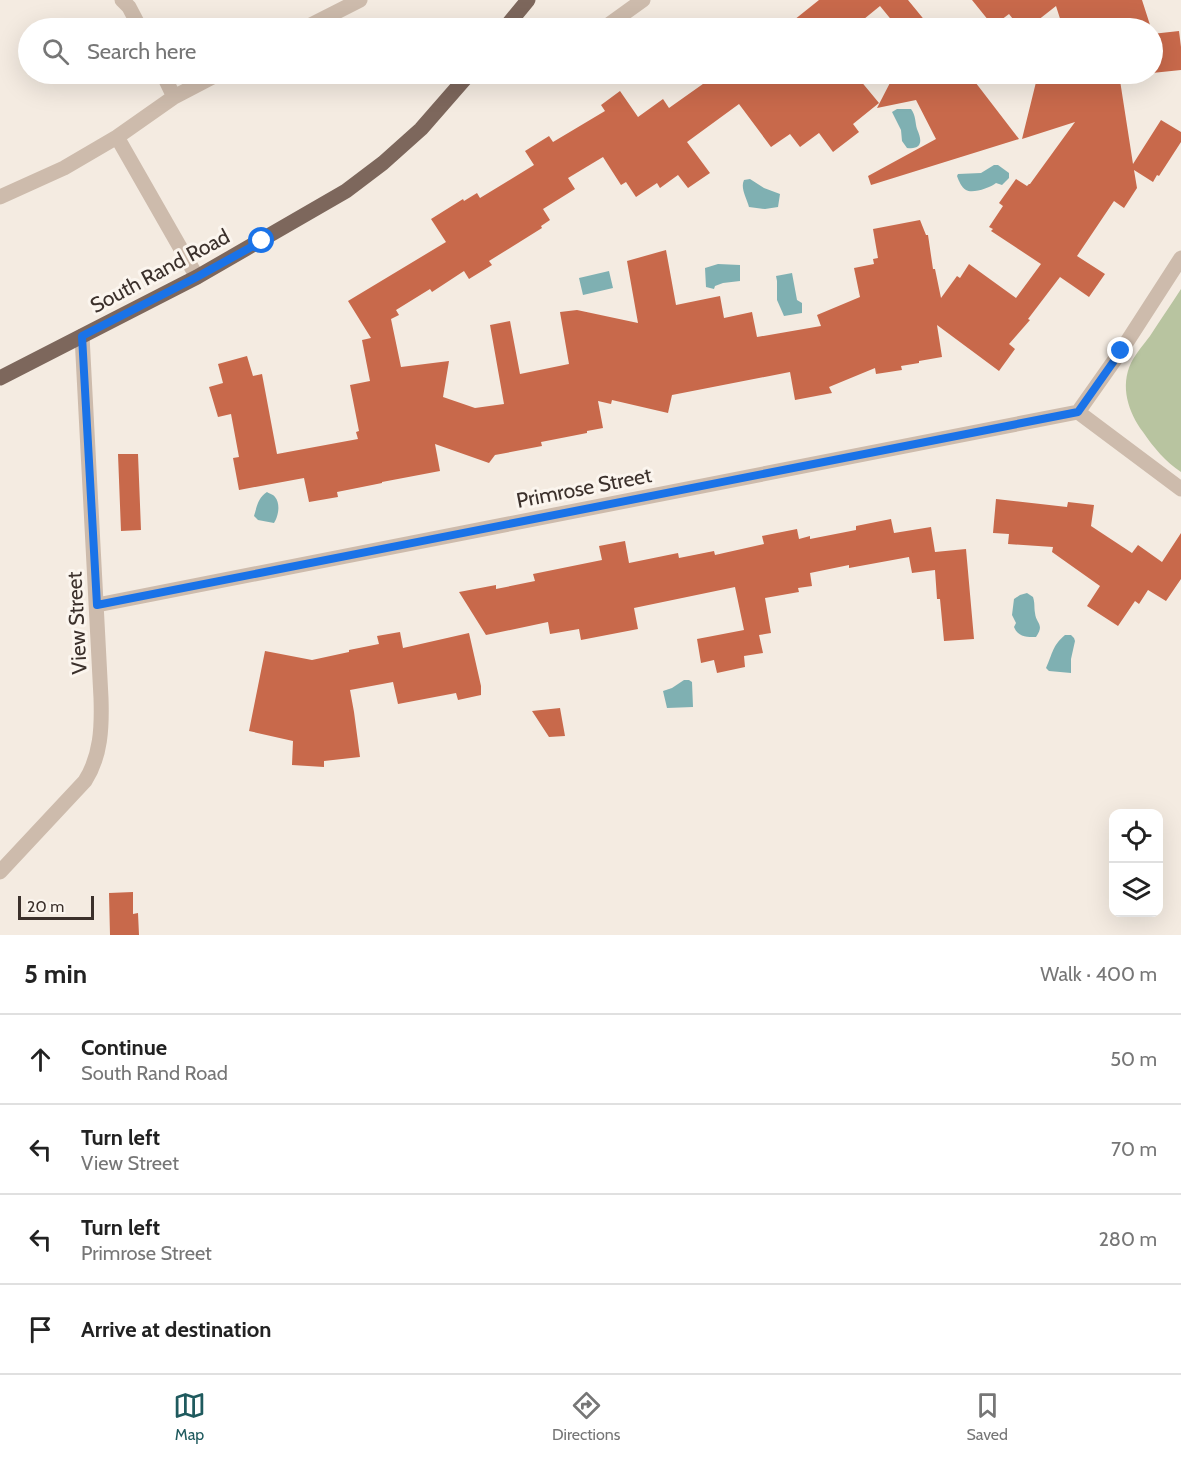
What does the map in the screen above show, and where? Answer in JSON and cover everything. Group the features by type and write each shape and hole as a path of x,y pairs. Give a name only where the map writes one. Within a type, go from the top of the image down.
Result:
{"main road":[{"path":"513,18 528,0"},
{"name":"South Rand Road","path":"0,378 197,277 346,191 383,163 421,129 460,84"}],"street":[{"path":"122,0 135,18"},
{"path":"325,18 360,0"},
{"path":"618,18 644,0"},
{"path":"168,84 174,97"},
{"path":"0,197 64,168 117,137 174,97 199,84"},
{"path":"117,137 197,277"},
{"path":"1181,258 1121,351 1078,412 1181,489"},
{"name":"View Street","path":"0,872 85,781 92,770 102,723 82,336"},
{"name":"Primrose Street","path":"97,605 1078,412"}],"green space":[{"path":"1181,289 1181,472 1160,454 1133,416 1127,399 1126,381 1133,359"}],"water":[{"path":"897,109 911,109 913,112 920,137 919,146 907,148 902,141 901,130 892,112"},
{"path":"998,165 1009,173 1009,178 1002,185 996,183 981,190 969,191 960,184 958,174 981,173"},
{"path":"750,179 780,194 778,207 765,209 749,207 743,186 744,180"},
{"path":"718,264 740,265 740,281 723,283 715,286 714,289 706,287 705,268"},
{"path":"609,271 613,288 583,295 579,278"},
{"path":"792,273 797,300 802,303 802,313 784,316 777,300 776,276"},
{"path":"267,492 274,496 278,503 278,514 274,523 258,520 254,516 260,500"},
{"path":"1027,593 1033,597 1040,627 1036,637 1020,635 1014,627 1016,623 1012,615 1014,599"},
{"path":"1065,635 1071,635 1075,641 1071,673 1049,671 1046,668 1053,650"},
{"path":"684,680 692,682 693,707 667,708 663,691"}],"building":[{"path":"819,0 908,0 923,18 890,18 880,6 865,18 796,18"},
{"path":"972,0 1142,0 1148,18 1060,18 1056,6 1041,18 1012,18 1009,14 1004,18 987,18"},
{"path":"1179,31 1181,70 1163,72 1163,33"},
{"path":"703,84 863,84 879,103 853,124 859,132 833,152 819,133 800,147 790,134 771,147 739,104 687,142 710,173 688,188 678,175 660,188 657,183 636,197 626,182 621,185 603,157 568,178 575,189 543,209 550,220 541,226 542,228 489,261 492,265 469,279 464,271 432,292 430,289 396,310 399,315 391,319 401,367 449,361 443,397 475,408 504,404 490,325 510,321 520,374 569,364 560,312 577,310 638,323 627,261 666,250 676,305 720,296 724,318 752,312 757,337 821,326 817,315 860,297 854,268 874,264 873,259 878,258 873,229 920,220 928,235 933,269 935,269 941,298 957,276 960,278 969,264 1016,298 1041,264 991,231 993,229 989,227 1003,206 999,203 1016,179 1027,186 1030,184 1075,122 1022,139 1036,84 1121,84 1133,164 1161,120 1181,132 1181,142 1153,182 1134,170 1137,188 1124,208 1114,201 1077,256 1105,274 1089,297 1060,277 1028,319 1030,320 1009,344 1015,349 999,371 937,325 942,357 901,366 902,370 876,374 875,368 829,387 832,393 795,400 790,372 672,395 668,413 612,400 611,404 598,401 603,428 541,442 542,446 495,455 489,463 435,444 440,471 337,492 338,497 309,502 304,478 239,490 233,458 239,457 231,414 218,417 209,387 223,383 218,364 247,356 253,376 262,374 277,454 358,439 356,432 359,431 350,385 370,381 362,340 371,338 348,301 446,242 431,219 477,193 480,198 534,165 525,151 549,136 553,142 605,111 601,105 620,91 638,117 663,99 669,108"},
{"path":"889,84 977,84 1019,139 871,185 868,176 936,139 916,100 877,108"},
{"path":"118,454 138,454 141,530 121,531"},
{"path":"996,499 1067,507 1068,502 1094,505 1091,526 1132,553 1138,545 1162,562 1181,533 1181,579 1166,601 1148,590 1139,604 1135,601 1118,626 1087,606 1100,586 1052,552 1053,547 1008,544 1009,534 993,533"},
{"path":"891,519 894,533 931,527 935,552 966,549 974,639 944,641 935,570 912,573 909,557 810,573 812,586 798,588 799,592 765,598 771,633 759,635 763,653 744,656 745,667 717,673 714,660 701,663 697,639 744,630 735,587 634,608 638,629 581,640 579,629 550,634 548,622 486,635 459,592 496,585 496,589 535,581 533,574 602,560 599,546 625,541 629,563 678,553 679,558 714,551 715,555 764,544 762,536 797,529 799,539 810,536 810,539 856,530 856,526"},
{"path":"400,632 403,648 469,633 481,695 458,700 456,693 398,704 393,682 350,690 360,757 324,761 324,767 292,765 293,741 249,731 265,651 312,660 379,644 377,636"},
{"path":"560,708 565,736 549,737 532,711"},
{"path":"133,892 133,914 138,913 139,935 110,935 109,893"}],"route":[{"path":"262,241 82,336 97,605 1078,412 1121,351"}]}
